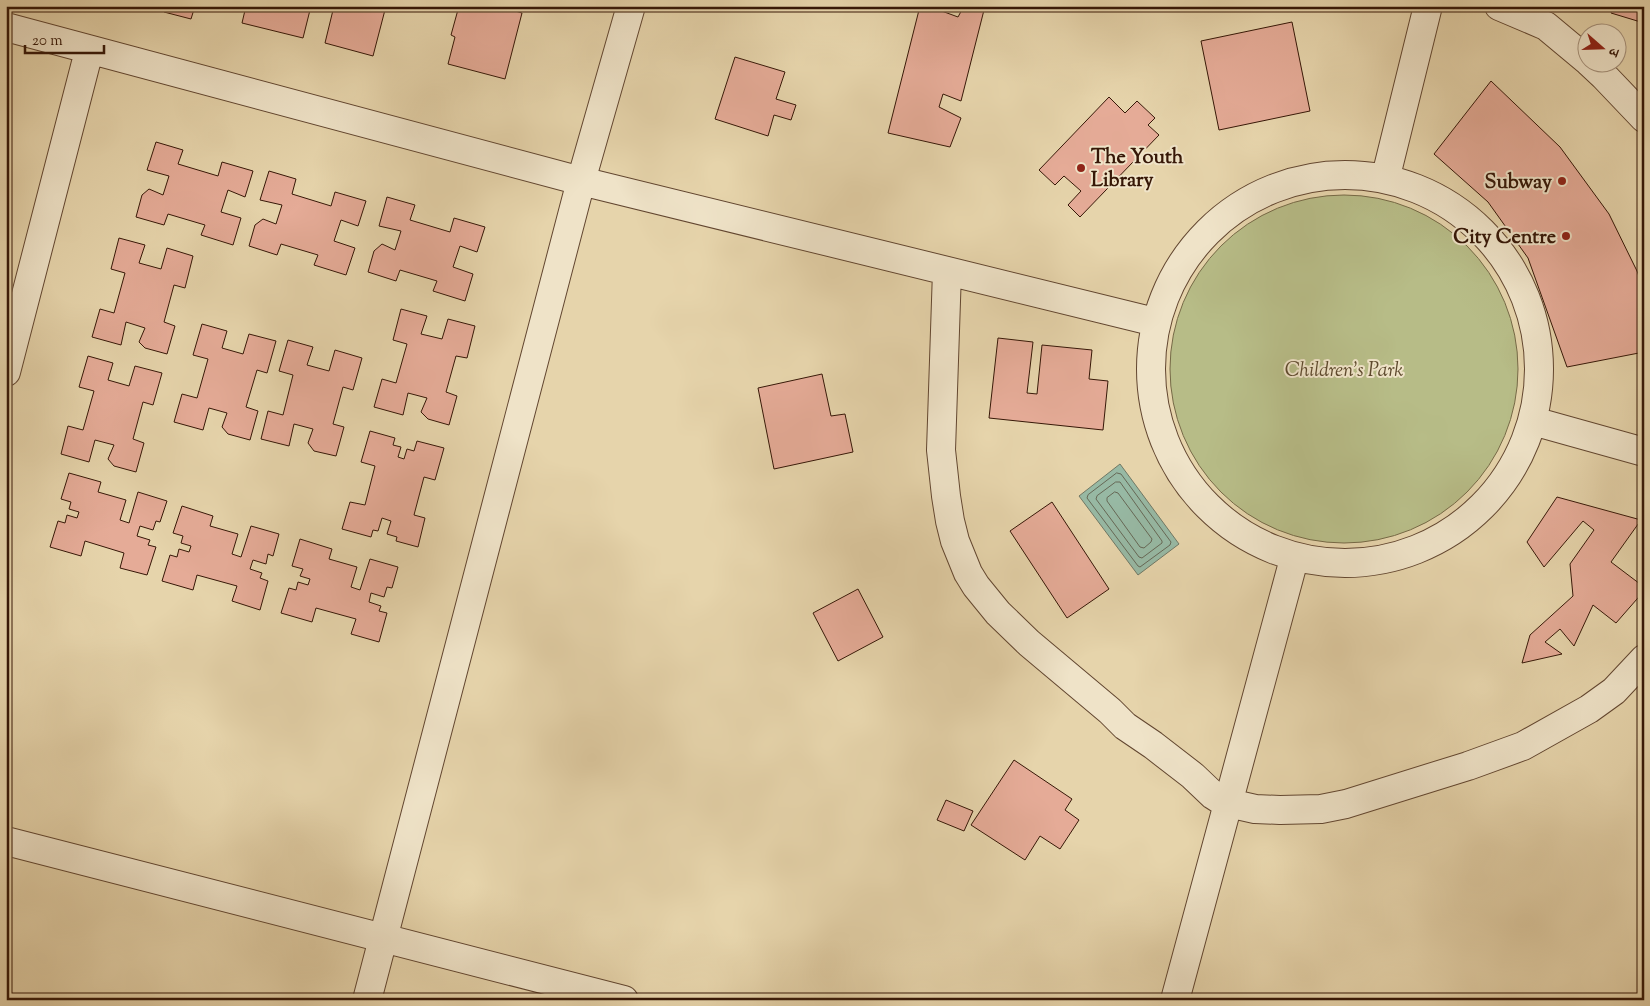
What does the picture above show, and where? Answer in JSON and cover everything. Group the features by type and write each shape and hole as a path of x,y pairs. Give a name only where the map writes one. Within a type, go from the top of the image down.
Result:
{"street":[{"path":"367,1000 581,181 631,6"},
{"path":"1386,176 1428,6"},
{"path":"1499,6 1546,26 1578,53"},
{"path":"6,28 581,181 1155,322"},
{"path":"6,372 89,51"},
{"path":"1599,72 1644,118"},
{"path":"1326,173 1386,176 1446,200 1494,241 1526,296 1540,358 1533,421 1508,476 1467,521 1414,552 1355,564 1294,558 1239,534 1233,529 1194,494 1163,442 1150,382 1155,322 1178,266 1217,220 1261,192 1268,188 1326,173"},
{"path":"947,271 940,450 950,521 968,573 998,613 1029,643 1110,711 1125,726 1193,776 1213,795 1228,803 1263,809 1321,809 1346,804 1468,766 1523,746 1589,708 1614,691 1644,659"},
{"path":"1533,421 1644,452"},
{"path":"1175,1000 1294,558"},
{"path":"6,841 624,1000"}],"green space":[{"name":"Children's Park","path":"1327,195 1361,195 1395,202 1426,215 1455,234 1479,258 1498,287 1511,318 1518,352 1518,386 1511,420 1498,451 1479,480 1455,504 1426,523 1395,536 1361,543 1327,543 1293,536 1262,523 1233,504 1209,480 1190,451 1177,420 1170,386 1170,352 1177,318 1190,287 1209,258 1233,234 1262,215 1293,202"}],"water":[{"path":"1120,464 1179,544 1138,575 1079,496"}],"building":[{"path":"165,6 195,6 191,19 164,12"},
{"path":"246,6 311,6 303,38 242,23"},
{"path":"334,6 386,6 373,56 325,43"},
{"path":"459,6 513,6 512,10 522,13 505,79 448,64 455,37 451,35"},
{"path":"920,6 928,6 958,17 964,6 973,6 984,10 961,101 943,94 939,107 961,118 950,147 888,133"},
{"path":"1613,6 1644,6 1644,23 1611,13"},
{"path":"1292,22 1310,111 1219,130 1201,41"},
{"path":"735,57 785,72 776,99 796,105 791,120 774,115 768,136 715,119"},
{"name":"City Centre","path":"1491,81 1560,147 1609,214 1637,271 1644,290 1644,352 1567,367 1528,258 1488,202 1434,154"},
{"path":"1109,97 1125,113 1137,101 1155,118 1148,125 1159,135 1080,217 1068,205 1081,191 1064,176 1055,185 1039,170"},
{"path":"156,142 183,150 178,164 218,176 222,162 253,171 245,197 228,190 221,212 241,218 233,245 201,235 205,225 168,214 164,225 136,217 142,195 149,189 163,195 169,176 147,170"},
{"path":"269,171 296,179 292,194 331,206 335,192 366,201 358,226 341,220 334,241 355,248 346,275 314,265 318,255 281,244 277,255 249,246 255,225 263,219 276,224 282,205 260,200"},
{"path":"387,197 415,205 410,220 450,232 454,218 485,227 477,252 460,246 453,267 473,274 465,301 433,291 437,281 400,270 396,281 368,272 374,251 382,244 395,250 401,231 379,226"},
{"path":"119,238 145,245 139,263 161,269 167,248 193,256 185,288 174,285 164,322 175,326 167,354 145,348 139,342 145,328 126,322 121,345 92,337 100,309 114,313 125,273 111,269"},
{"path":"401,309 427,316 421,334 442,339 448,319 475,326 467,358 456,356 446,392 457,396 449,425 428,419 421,412 427,398 408,393 403,415 374,407 382,379 396,383 407,344 393,340"},
{"path":"202,324 227,331 222,348 243,354 249,334 276,341 267,373 257,370 246,407 258,411 250,440 228,434 222,427 227,413 209,408 203,430 174,422 182,394 197,398 208,359 193,355"},
{"path":"998,338 1033,342 1027,393 1037,394 1042,345 1092,350 1089,379 1108,381 1103,430 989,418"},
{"path":"288,340 313,347 307,365 329,371 335,350 362,358 353,390 343,387 333,424 344,427 336,456 314,451 308,443 313,429 294,424 289,446 261,439 268,411 283,415 293,375 279,371"},
{"path":"88,356 113,363 108,380 129,386 135,366 162,373 153,405 143,402 133,439 144,443 136,472 114,466 108,459 114,445 95,440 89,462 61,454 68,426 83,430 94,391 79,387"},
{"path":"822,374 831,416 845,414 853,452 774,469 758,388"},
{"path":"370,431 395,438 393,445 401,447 398,457 404,459 407,449 414,451 417,441 444,448 435,480 424,477 414,515 425,518 418,547 396,541 397,537 387,534 391,521 382,518 378,531 373,530 371,537 342,529 350,502 365,505 375,466 361,462"},
{"path":"69,473 101,482 98,492 126,500 120,520 129,523 138,492 167,501 160,522 156,521 153,530 140,526 137,536 150,540 148,545 156,547 147,575 120,568 124,553 85,541 81,556 50,547 58,521 65,523 67,515 77,518 79,512 69,509 71,502 61,499"},
{"path":"1557,497 1641,520 1611,562 1644,587 1644,591 1616,623 1593,605 1574,646 1560,629 1545,642 1562,654 1522,663 1530,635 1573,596 1570,564 1594,530 1583,521 1544,567 1527,542"},
{"path":"1052,502 1109,589 1067,618 1010,531"},
{"path":"182,506 213,516 210,526 238,534 232,554 241,557 251,526 279,534 273,556 268,554 266,564 253,560 250,569 262,573 260,578 268,581 260,610 232,601 237,586 197,575 193,590 162,581 170,555 177,557 179,549 189,552 191,546 181,543 183,536 173,533"},
{"path":"300,539 332,549 329,559 357,567 351,587 360,590 370,559 398,567 392,588 387,587 384,597 371,593 369,602 381,606 379,611 387,613 379,642 351,634 356,619 316,608 312,622 281,613 289,588 296,590 298,582 308,585 310,579 300,576 303,569 292,566"},
{"path":"858,589 883,637 838,661 813,613"},
{"path":"1014,760 1072,799 1065,810 1079,820 1060,849 1040,836 1025,860 971,825"},
{"path":"946,800 973,811 964,831 937,820"}],"place":[{"name":"The Youth Library","path":"1081,168"},
{"name":"Subway","path":"1562,181"},
{"name":"City Centre","path":"1566,236"}]}
